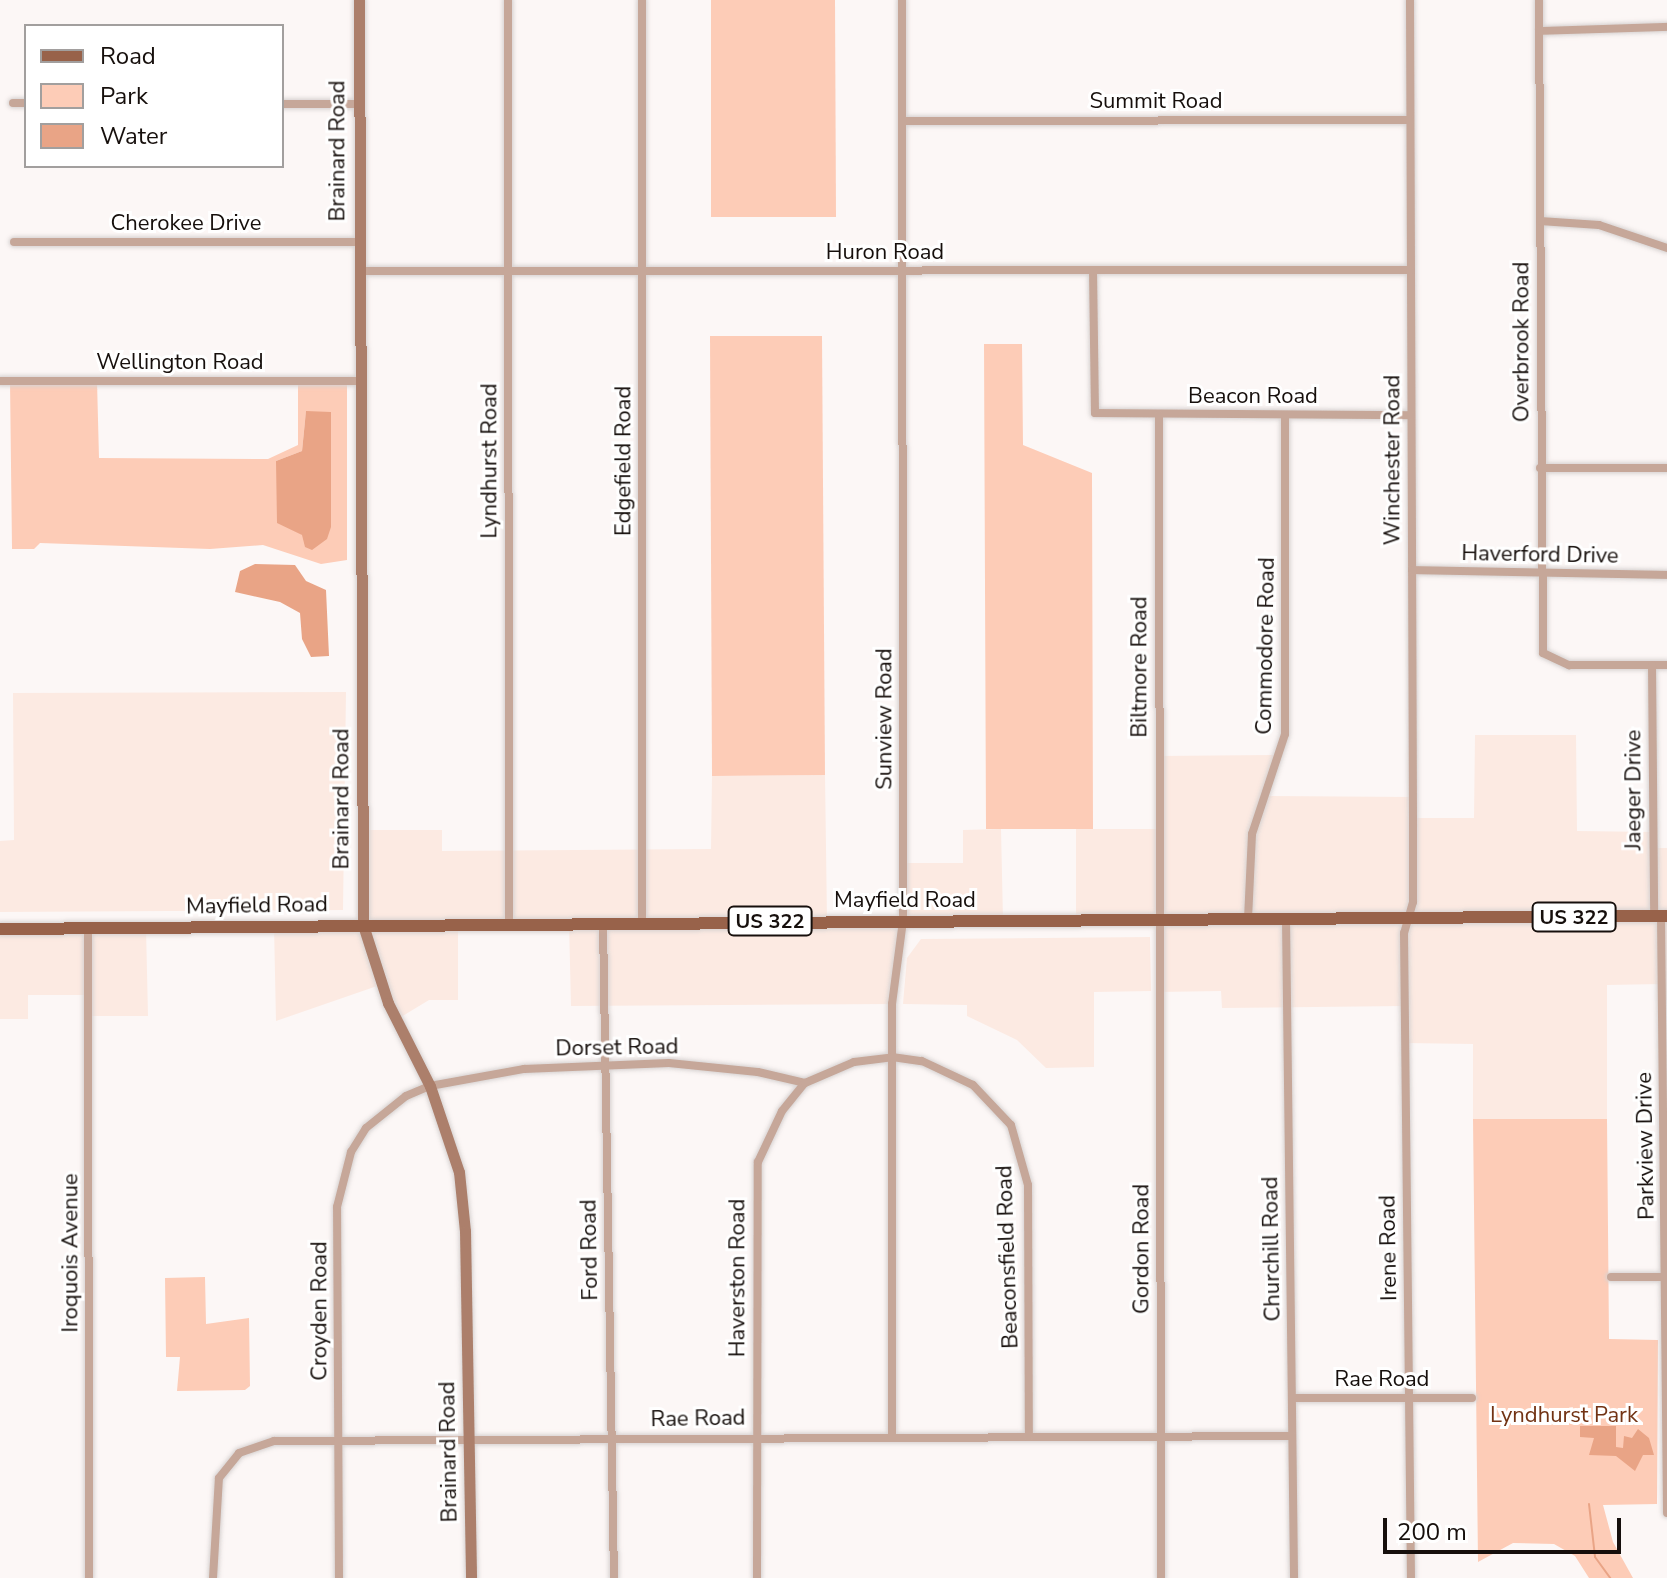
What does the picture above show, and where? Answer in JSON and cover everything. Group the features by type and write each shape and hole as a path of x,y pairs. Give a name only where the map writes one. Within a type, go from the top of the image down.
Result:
{"main road":[{"name":"Brainard Road","path":"359,0 363,925 388,1003 430,1086 453,1149 462,1191 471,1578"},
{"name":"Mayfield Road","path":"0,929 1661,916"}],"street":[{"name":"Lyndhurst Road","path":"508,0 509,923"},
{"name":"Edgefield Road","path":"642,0 642,922"},
{"name":"Sunview Road","path":"892,1436 893,982 903,921 902,0"},
{"name":"Winchester Road","path":"1408,918 1413,889 1410,0"},
{"name":"Overbrook Road","path":"1539,0 1543,653 1569,665 1652,665"},
{"path":"1539,31 1667,27"},
{"path":"13,103 24,103"},
{"path":"284,104 358,104"},
{"name":"Summit Road","path":"902,121 1410,120"},
{"path":"1540,221 1599,225 1667,248"},
{"name":"Cherokee Drive","path":"14,242 358,242"},
{"name":"Beacon Road","path":"1093,270 1095,413 1411,415"},
{"name":"Huron Road","path":"360,271 1409,270"},
{"name":"Wellington Road","path":"0,381 360,381"},
{"name":"Biltmore Road","path":"1158,920 1159,415"},
{"name":"Commodore Road","path":"1248,919 1254,825 1285,734 1285,415"},
{"path":"1540,468 1667,468"},
{"name":"Haverford Drive","path":"1412,570 1542,575 1667,575"},
{"path":"1652,665 1667,665"},
{"name":"Jaeger Drive","path":"1652,665 1661,916"},
{"name":"Parkview Drive","path":"1661,916 1667,1513"},
{"name":"Irene Road","path":"1408,918 1411,1578"},
{"name":"Churchill Road","path":"1286,919 1294,1578"},
{"name":"Gordon Road","path":"1158,920 1161,1578"},
{"name":"Ford Road","path":"603,922 614,1578"},
{"name":"Iroquois Avenue","path":"88,929 89,1578"},
{"name":"Haverston Road","path":"757,1578 758,1162 782,1111 805,1083 854,1062 892,1057"},
{"name":"Beaconsfield Road","path":"892,1057 940,1067 989,1096 1011,1125 1025,1159 1029,1437"},
{"name":"Dorset Road","path":"430,1086 524,1069 605,1063 712,1067 805,1083"},
{"name":"Croyden Road","path":"339,1578 341,1179 366,1128 406,1096 430,1086"},
{"path":"1611,1277 1666,1277"},
{"name":"Rae Road","path":"1292,1398 1472,1398"},
{"name":"Rae Road","path":"213,1578 214,1496 231,1461 260,1443 892,1436 1292,1436"}],"shaded area":[{"path":"346,692 343,910 0,912 0,841 14,840 13,693"},
{"path":"1475,735 1576,735 1577,831 1652,832 1653,848 1667,848 1667,1000 1661,1000 1661,984 1607,985 1607,1119 1473,1119 1473,1044 1405,1043 1404,1006 1222,1008 1221,991 1158,992 1158,920 1076,920 1076,829 1158,829 1158,756 1281,755 1265,796 1413,797 1414,818 1474,818"},
{"path":"825,775 827,920 903,921 892,1004 571,1006 569,922 458,924 458,1000 429,1000 396,1020 380,985 276,1021 274,926 363,925 362,830 442,830 442,851 711,849 712,776"},
{"path":"1001,829 1003,920 903,921 903,863 963,863 963,830"},
{"path":"146,928 148,1016 88,1016 88,995 28,995 28,1019 0,1019 0,929"},
{"path":"1150,937 1151,991 1094,992 1094,1067 1046,1068 1017,1040 967,1016 967,1005 903,1004 907,958 921,939"}],"green space":[{"path":"711,0 835,0 836,217 711,217"},
{"path":"710,336 822,336 825,775 712,776"},
{"path":"984,344 1022,344 1023,445 1092,473 1093,829 986,829"},
{"path":"10,381 97,381 99,458 268,459 298,445 298,381 347,381 347,560 321,564 263,545 210,549 40,543 34,549 12,549","holes":["306,411 302,535 276,461 302,451"]},
{"name":"Lyndhurst Park","path":"1473,1119 1607,1119 1609,1339 1658,1340 1657,1504 1603,1505 1613,1542 1633,1578 1589,1578 1575,1556 1554,1544 1513,1543 1478,1562"},
{"path":"205,1277 206,1324 249,1318 250,1386 245,1390 177,1391 180,1357 166,1357 165,1278"}],"water":[{"path":"306,411 331,412 331,527 327,539 312,550 305,547 302,535 277,523 276,461 302,451"},
{"path":"255,564 295,565 306,581 326,590 329,656 311,657 302,639 300,613 280,602 235,592 240,571"},
{"path":"1580,1426 1616,1426 1616,1447 1623,1448 1624,1436 1632,1438 1638,1429 1649,1438 1654,1455 1643,1455 1635,1471 1616,1456 1589,1455 1594,1438 1580,1437"}],"waterway":[{"path":"1589,1504 1595,1557 1610,1578"}]}
